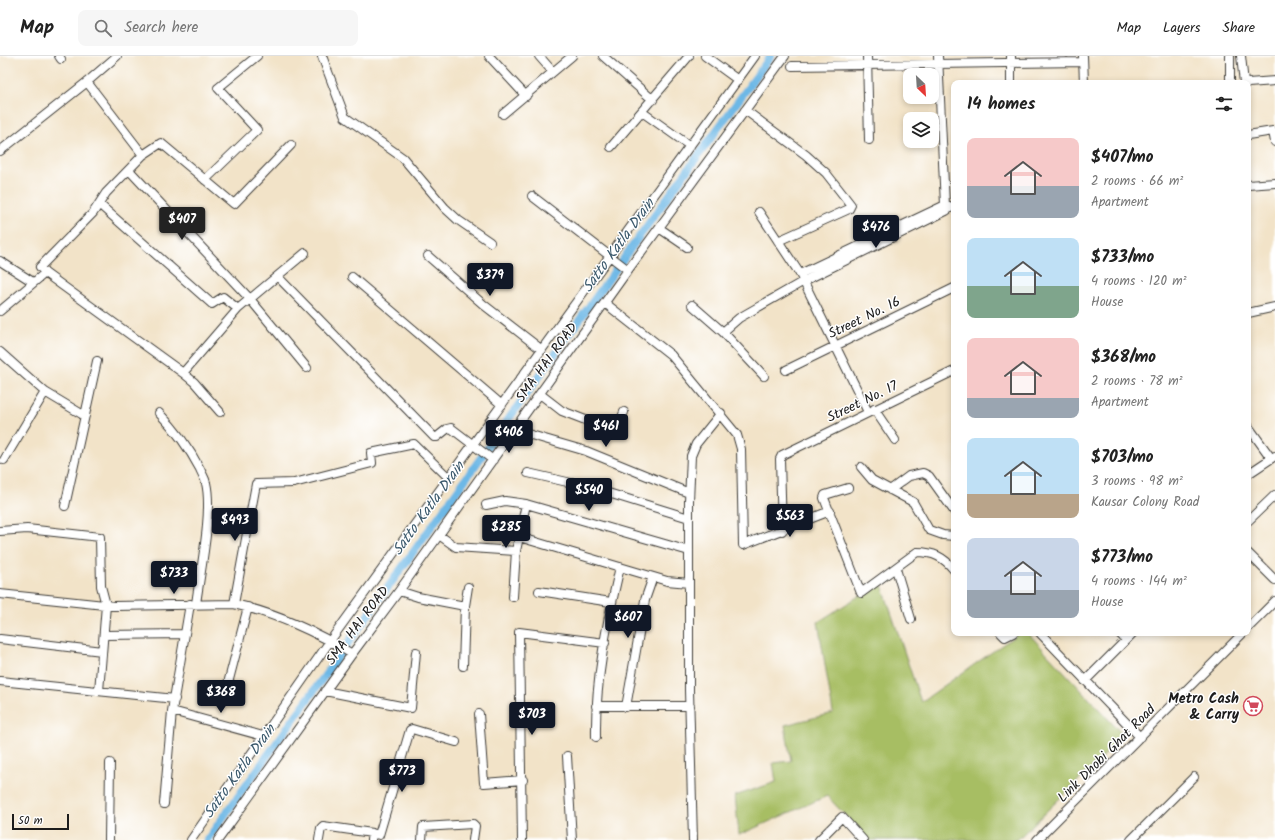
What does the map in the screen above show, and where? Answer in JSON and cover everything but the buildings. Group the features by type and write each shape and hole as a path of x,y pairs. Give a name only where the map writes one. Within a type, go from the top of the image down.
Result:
{"street":[{"path":"0,151 87,82 117,56"},
{"path":"205,180 258,130 218,88 257,56"},
{"path":"322,56 345,117 403,158 445,208 458,220 490,242"},
{"path":"489,56 526,96"},
{"path":"539,56 553,72"},
{"path":"503,114 572,56"},
{"path":"603,56 653,100"},
{"path":"611,147 653,100 689,56"},
{"path":"705,56 738,80"},
{"path":"191,840 263,736 333,642 450,479 475,447 542,350 612,258 755,56"},
{"name":"SMA HAI ROAD","path":"218,840 325,692 349,652 399,591 491,458 514,430 605,303 626,269 659,228 785,56"},
{"path":"868,56 869,140"},
{"path":"1230,56 1230,80"},
{"path":"1241,56 1244,80"},
{"path":"1011,59 1011,80"},
{"path":"792,66 868,65 938,60 1083,59 1084,80"},
{"path":"723,332 739,318 802,277 946,211 950,206 938,60"},
{"path":"1251,83 1275,81"},
{"path":"87,82 143,155"},
{"path":"745,110 816,164 826,173 851,205 848,209 778,242"},
{"path":"642,112 690,146"},
{"path":"1251,135 1273,131 1275,142"},
{"path":"220,412 194,382 183,373 40,267 93,213 106,194 143,155 161,143 234,204 291,145"},
{"path":"129,170 250,299 308,368"},
{"path":"1251,185 1275,183"},
{"path":"532,196 626,269"},
{"path":"99,204 212,304 223,297 238,309"},
{"path":"760,212 802,277 836,346 871,411 896,440"},
{"path":"659,228 687,247"},
{"path":"183,373 238,309 305,253"},
{"path":"428,256 484,305 542,350"},
{"path":"0,261 32,282"},
{"path":"0,311 45,272"},
{"path":"278,277 430,434 437,437 447,429 451,428 491,458"},
{"path":"352,277 502,406"},
{"name":"Street No. 16","path":"786,370 951,289"},
{"path":"605,303 671,355 721,413 740,442 742,545 830,512"},
{"path":"692,305 723,332 764,376"},
{"path":"1251,312 1275,307"},
{"path":"0,352 46,392 85,416"},
{"path":"65,506 97,361"},
{"name":"Street No. 17","path":"782,531 780,459 782,455 951,372"},
{"path":"4,460 46,392"},
{"path":"540,394 562,411 614,431 618,428 624,412"},
{"path":"159,413 173,427 190,450 206,482 208,502 205,537 193,604 185,634 172,711 164,804"},
{"path":"693,840 689,583 691,456 696,444 721,413"},
{"path":"514,430 586,451 690,493"},
{"path":"1251,430 1273,457 1251,472"},
{"path":"234,604 256,484 294,483 358,468 372,463 371,453 414,444 450,479"},
{"path":"861,467 872,480 913,502 929,530 943,535 951,536"},
{"path":"528,473 589,487 689,518"},
{"path":"890,490 909,476 923,473 929,476 951,507"},
{"path":"848,488 824,496 861,593 896,569 914,554 924,552 932,554 946,560 951,566"},
{"path":"1251,518 1275,496"},
{"path":"486,505 505,501 526,504 689,551"},
{"path":"513,597 516,550 526,504"},
{"path":"0,531 27,529 100,537 101,586 106,605 99,691"},
{"path":"439,535 456,547 516,550"},
{"path":"519,537 667,581 689,583"},
{"path":"1251,556 1275,580"},
{"path":"596,737 596,706 612,602 620,567"},
{"path":"896,569 911,619"},
{"path":"626,707 645,600 653,577"},
{"path":"464,666 465,606 468,587"},
{"path":"399,591 418,597 465,606"},
{"path":"538,591 612,602"},
{"path":"0,594 106,605 234,604 248,607 333,642 349,652"},
{"path":"1251,625 1275,601"},
{"path":"226,691 248,607"},
{"path":"522,840 523,780 519,632 605,643"},
{"path":"104,635 185,634"},
{"path":"1043,636 1140,737"},
{"path":"1123,636 1126,640"},
{"path":"1085,681 1130,636"},
{"name":"Link Dhobi Ghat Road","path":"1037,840 1240,636"},
{"path":"0,639 102,651"},
{"path":"325,692 411,708 416,652"},
{"path":"0,681 175,699"},
{"path":"596,706 690,706"},
{"path":"172,711 263,736"},
{"path":"479,714 484,783 523,780"},
{"path":"319,840 321,828 323,826 371,836 380,835 410,730 412,729 456,742"},
{"path":"567,756 572,840"},
{"path":"109,840 110,763"},
{"path":"1131,840 1194,777"},
{"path":"819,840 842,817 863,840"},
{"path":"422,840 423,827 473,824 473,840"}],"green space":[{"path":"881,582 921,702 1015,636 1031,636 1124,736 1017,840 868,840 827,796 739,835 735,796 776,782 773,763 791,761 785,725 833,713 818,622"}],"waterway":[{"name":"Satto Katla Drain","path":"207,840 654,216 771,56"}],"place":[{"name":"Metro Cash & Carry","path":"1253,706"}]}
